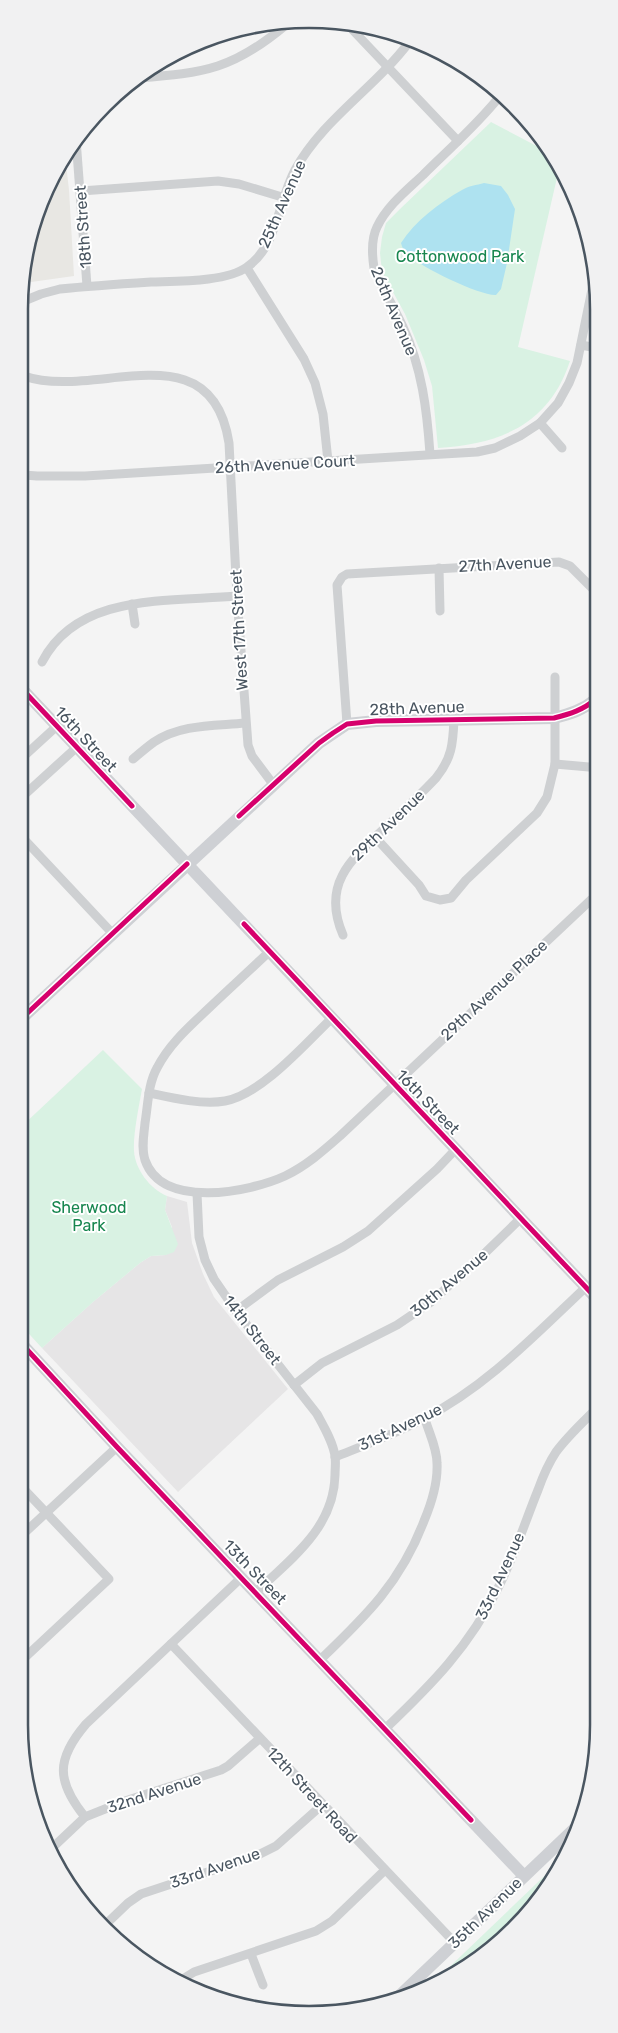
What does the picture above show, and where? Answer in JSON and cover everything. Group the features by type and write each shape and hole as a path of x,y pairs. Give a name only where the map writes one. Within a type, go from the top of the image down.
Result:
{"street":[{"path":"150,77 178,75 220,66 237,60 262,45 281,29"},
{"path":"354,31 458,141"},
{"name":"25th Avenue","path":"247,268 269,240 282,197 294,171 315,139 388,68 407,45"},
{"name":"26th Avenue","path":"430,454 426,405 413,350 374,268 372,258 374,238 376,229 388,209 482,118 497,99"},
{"name":"18th Street","path":"77,150 87,286"},
{"path":"81,191 218,181 239,184 282,197"},
{"path":"28,300 51,292 87,286 217,277 247,268 304,359 315,383 323,414 328,461"},
{"name":"26th Avenue Court","path":"28,475 85,476 477,452 496,448 540,423 558,402 569,383 577,362 590,300"},
{"path":"581,345 590,347"},
{"name":"West 17th Street","path":"28,377 36,380 78,380 173,376 199,387 218,407 226,428 231,467 237,596 248,745 252,756 273,784"},
{"path":"540,423 562,448"},
{"name":"27th Avenue","path":"347,724 337,585 342,577 353,573 559,562 570,566 590,586"},
{"name":"27th Avenue","path":"439,568 440,611"},
{"path":"42,662 50,647 75,624 100,611 132,604 237,596"},
{"path":"132,604 135,624"},
{"path":"375,837 419,885 426,896 440,900 450,898 466,880 537,813 547,797 555,764 555,677"},
{"name":"16th Street","path":"28,695 590,1292"},
{"name":"28th Avenue","path":"28,1013 273,784 319,743 347,724 376,720 554,718 571,714 590,704"},
{"name":"29th Avenue","path":"343,935 335,907 335,896 341,877 353,858 436,778 447,764 454,742 454,718"},
{"path":"133,759 155,741 181,730 195,726 245,723"},
{"path":"28,753 57,726"},
{"path":"28,792 77,747"},
{"path":"555,764 588,767"},
{"path":"28,843 113,934"},
{"name":"29th Avenue Place","path":"394,1084 590,904"},
{"path":"270,951 168,1050 156,1068 149,1093 142,1146 145,1161 153,1174 163,1183 197,1193 239,1191 286,1176 320,1154 394,1084"},
{"path":"149,1093 207,1101 226,1100 240,1096 263,1082 332,1018"},
{"path":"236,1311 278,1280 343,1248 368,1231 456,1150"},
{"name":"14th Street","path":"197,1193 199,1237 205,1260 214,1279 236,1311 317,1414 336,1457"},
{"name":"30th Avenue","path":"294,1385 322,1363 398,1325 431,1302 520,1218"},
{"name":"31st Avenue","path":"336,1457 425,1419 482,1382 590,1292"},
{"name":"13th Street","path":"28,1351 524,1876"},
{"name":"33rd Avenue","path":"385,1729 437,1678 459,1653 479,1623 499,1588 542,1475 566,1439 590,1414"},
{"path":"320,1660 361,1621 391,1586 405,1563 422,1528 432,1501 437,1479 436,1453 425,1419"},
{"path":"28,1530 117,1447"},
{"path":"256,1592 304,1547 325,1518 332,1501 336,1457"},
{"path":"28,1494 109,1579 28,1655"},
{"path":"85,1817 68,1794 64,1779 65,1757 73,1739 86,1724 242,1577"},
{"name":"12th Street Road","path":"171,1644 384,1871 455,1943"},
{"name":"32nd Avenue","path":"55,1845 85,1817 125,1801 221,1770 259,1739"},
{"name":"33rd Avenue","path":"109,1922 128,1903 141,1894 256,1856 276,1846 322,1805"},
{"name":"35th Avenue","path":"408,1987 568,1835"},
{"path":"186,1977 194,1972 316,1931 332,1921 384,1871"},
{"path":"251,1954 263,1985"}],"shaded area":[{"path":"66,166 69,190 74,276 29,282 33,254 42,219"},
{"path":"167,1196 187,1202 192,1243 203,1274 214,1297 288,1389 178,1492 42,1348 140,1263 151,1256 166,1255 172,1227 165,1210"}],"green space":[{"name":"Cottonwood Park","path":"491,122 539,147 557,177 518,347 570,361 561,383 549,401 535,416 501,436 461,446 438,448 432,386 424,360 405,314 382,272 380,253 386,223"},
{"name":"Sherwood Park","path":"103,1050 142,1089 134,1137 135,1158 144,1178 155,1189 167,1196 165,1210 178,1244 174,1252 166,1255 151,1256 140,1263 42,1348 28,1333 28,1120"},
{"path":"548,1872 521,1910 495,1936 447,1970"}],"water":[{"path":"484,183 501,186 515,209 507,263 501,289 496,295 464,286 423,265 406,253 401,243 413,227 436,207 464,189"}],"cycle path":[{"path":"28,695 132,806"},
{"path":"239,816 319,743 347,724 376,721 554,718 576,711 590,703"},
{"path":"28,1012 187,864"},
{"path":"244,924 590,1292"},
{"path":"28,1351 471,1820"}]}
